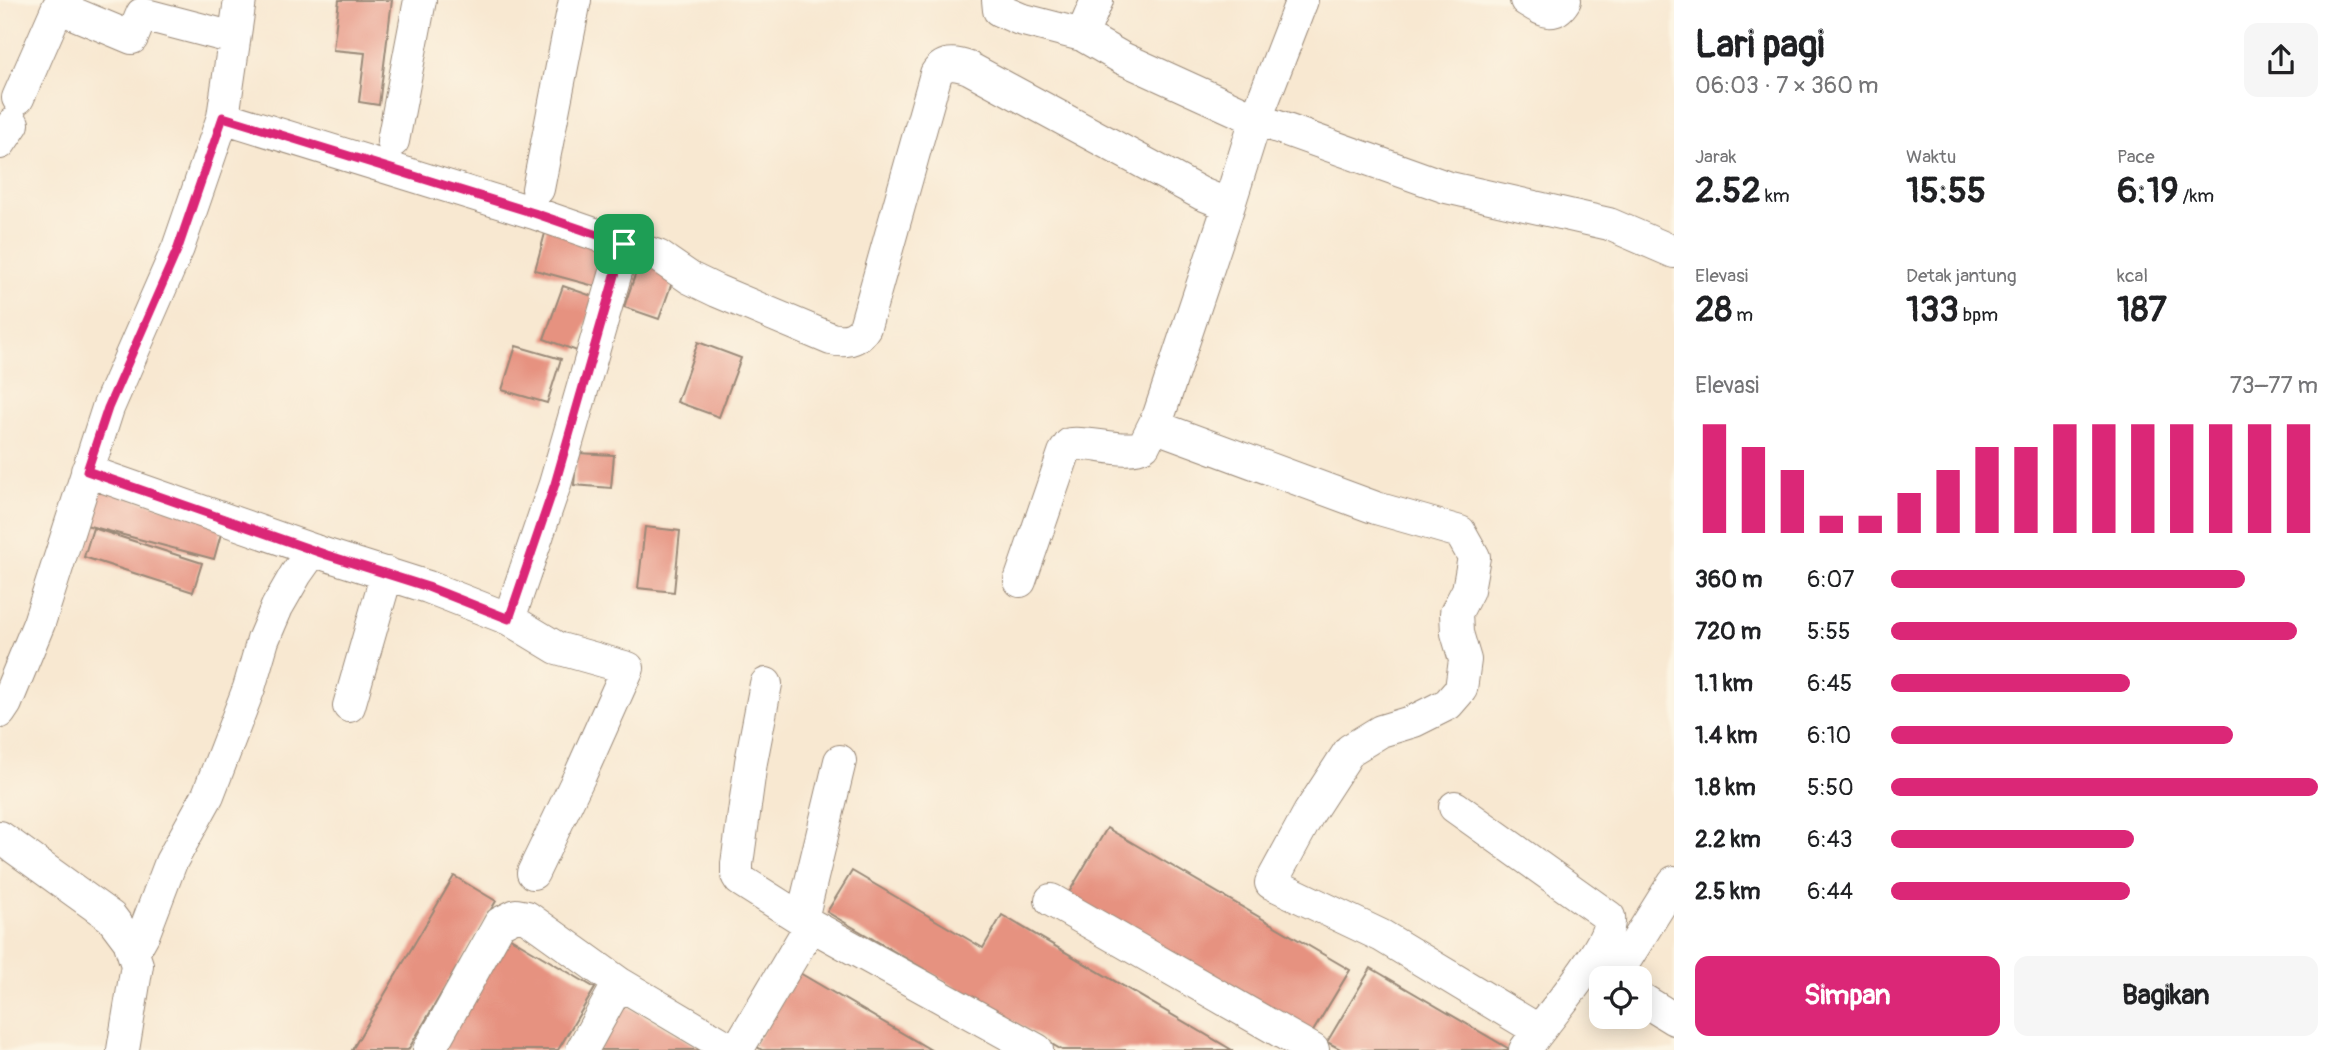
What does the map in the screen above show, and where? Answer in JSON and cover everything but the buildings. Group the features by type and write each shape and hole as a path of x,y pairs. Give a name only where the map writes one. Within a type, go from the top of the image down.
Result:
{"street":[{"path":"0,712 11,693 39,623 108,408 178,248 223,117 240,0"},
{"path":"393,141 420,0"},
{"path":"538,188 575,0"},
{"path":"998,0 999,10 1020,19 1082,35 1122,58 1256,119 1446,187 1609,225 1674,252"},
{"path":"1082,35 1097,0"},
{"path":"1020,581 1064,453 1070,444 1081,442 1139,448 1144,445 1154,426 1256,119 1302,0"},
{"path":"1526,0 1553,12 1559,9 1565,0"},
{"path":"10,122 58,7 132,38 142,14 234,38"},
{"path":"223,117 534,213 658,256 690,278 717,291 831,340 840,341 857,337 865,327 936,74 940,68 952,64 969,68 1202,194 1229,205"},
{"path":"509,619 555,484 624,244"},
{"path":"1154,426 1376,508 1460,532 1474,557 1468,590 1456,613 1457,633 1465,660 1461,689 1448,704 1415,721 1381,731 1350,750 1309,813 1270,883 1382,936 1531,1040 1589,987"},
{"path":"87,471 428,587 509,619 557,648 628,668 533,873"},
{"path":"134,951 144,933 171,862 208,795 277,607 313,550"},
{"path":"349,706 387,573"},
{"path":"766,684 751,762 737,875 744,883 807,922 1037,1050"},
{"path":"737,1050 807,922 840,761"},
{"path":"1455,807 1607,915 1610,925 1604,966"},
{"path":"0,837 111,917 122,930 134,951 136,965 123,1050"},
{"path":"1609,966 1674,882"},
{"path":"1051,900 1313,1050"},
{"path":"429,1050 500,923 516,915 527,917 619,983 732,1050"},
{"path":"582,1050 619,983"},
{"path":"1652,1005 1674,1019"}],"route":[{"path":"223,117 534,213 624,244 555,484 509,619 428,587 327,555 87,471 108,408 178,248 223,117"}]}
